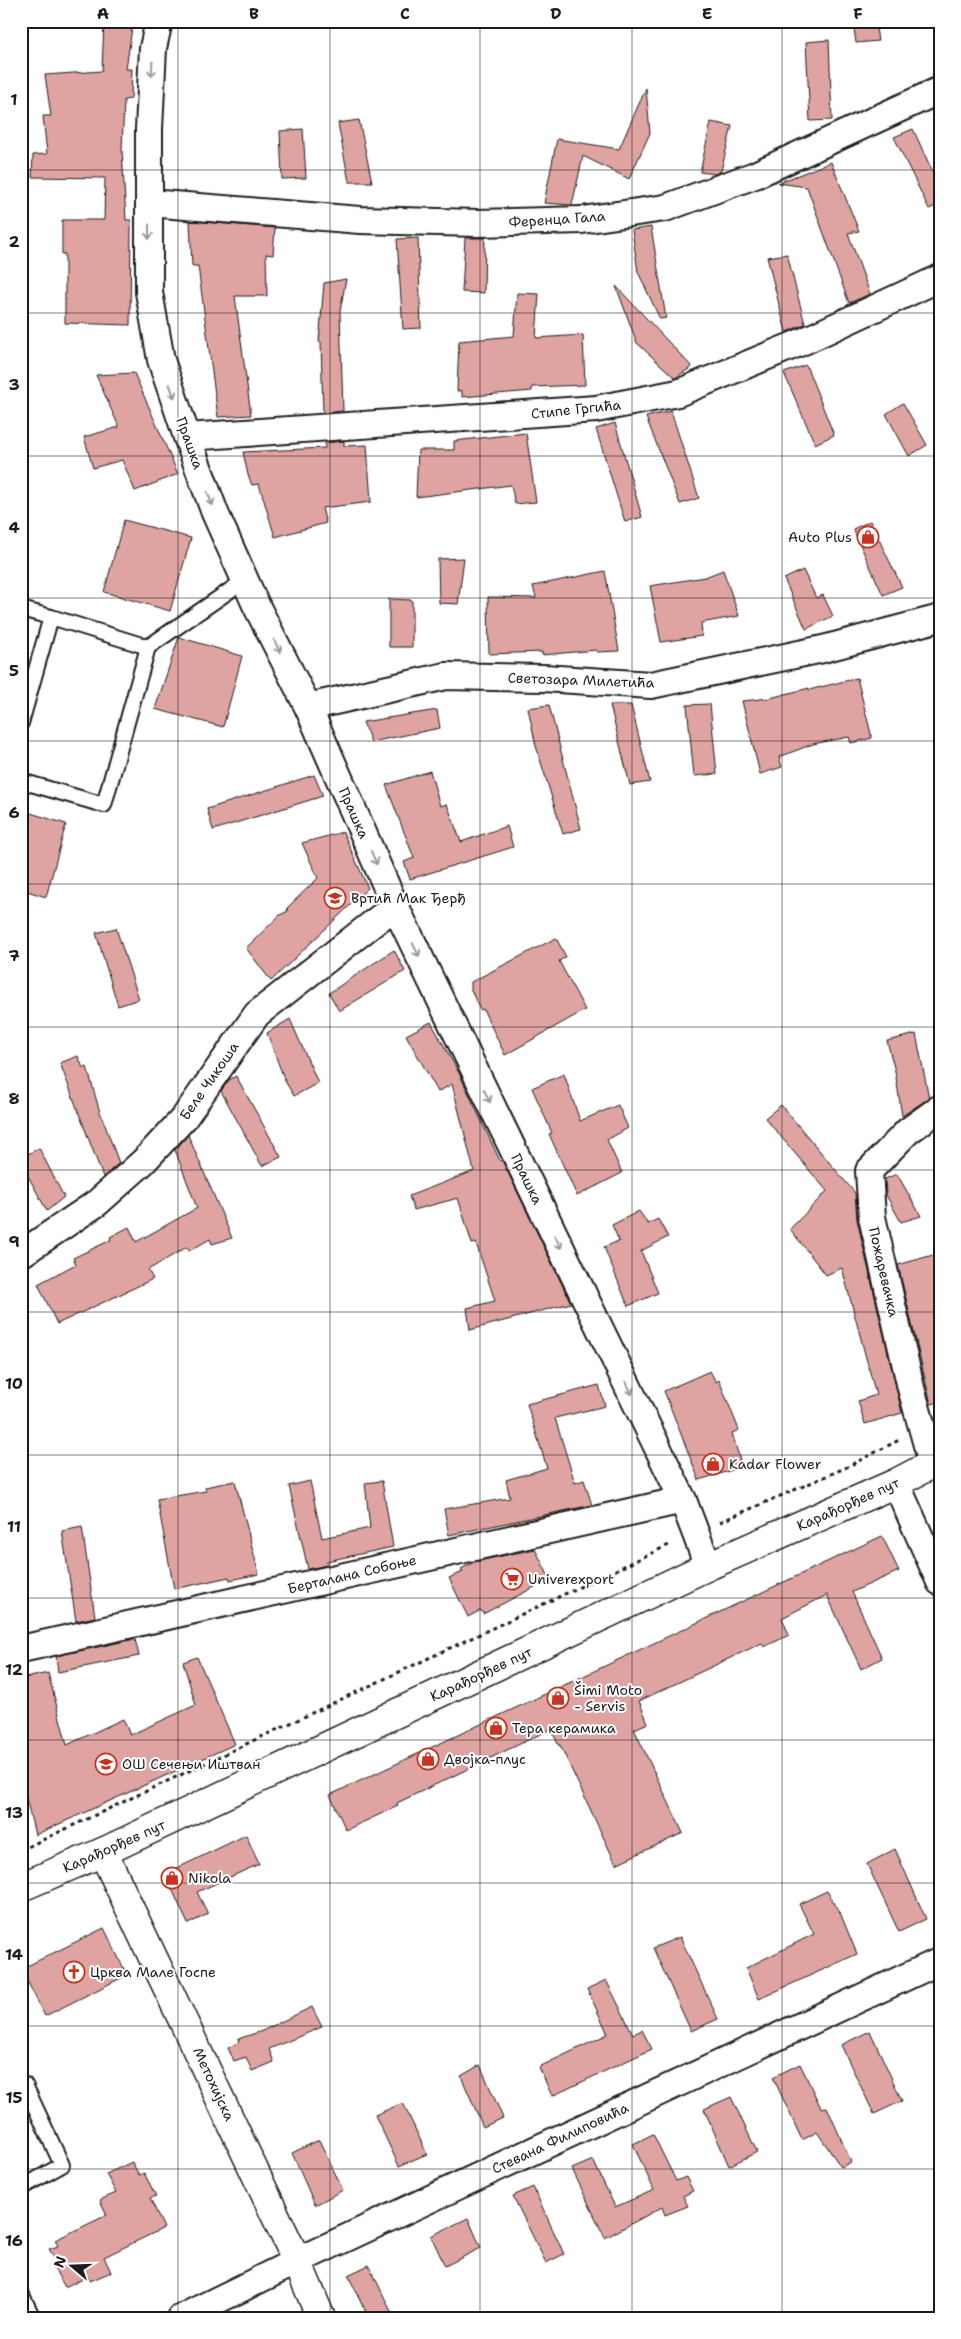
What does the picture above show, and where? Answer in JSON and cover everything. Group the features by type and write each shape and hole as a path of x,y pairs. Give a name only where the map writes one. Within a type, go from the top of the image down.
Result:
{"main road":[{"name":"Карађорђев пут","path":"21,1887 103,1852 708,1566 896,1483 936,1462"},
{"name":"Метохијска","path":"103,1852 297,2261 321,2318"}],"street":[{"name":"Прашка","path":"159,21 152,57 149,129 149,292 161,360 187,437 215,513 245,580 308,707 395,906 682,1500 708,1566"},
{"name":"Ференца Гала","path":"149,203 370,220 478,223 582,220 665,208 755,175 940,90"},
{"name":"Стипе Гргића","path":"187,437 596,409 678,393 804,341 940,278"},
{"name":"Светозара Милетића","path":"308,707 446,676 543,678 651,685 823,649 940,618"},
{"name":"Беле Чикоша","path":"21,1254 97,1203 143,1162 184,1118 257,1014 395,906"},
{"name":"Пожаревачка","path":"936,1462 922,1428 872,1217 869,1171 908,1130 940,1108"},
{"path":"896,1483 940,1582"},
{"name":"Берталана Собоње","path":"21,1649 682,1500"},
{"name":"Стевана Филиповића","path":"181,2318 297,2261 940,1961"}],"lane":[{"path":"21,781 104,806 148,647 245,580"},
{"path":"21,609 148,647"},
{"path":"21,723 50,617"},
{"path":"21,2188 62,2166 25,2085"},
{"path":"21,2293 33,2318"}],"path":[{"path":"21,1850 695,1533 845,1468 922,1428"}],"building":[{"path":"104,21 133,21 126,69 132,69 131,99 124,100 122,150 126,220 131,220 130,325 65,323 65,254 62,254 62,220 104,220 105,178 32,177 33,155 47,154 43,116 51,116 45,75 102,71"},
{"path":"853,21 875,21 878,41 856,43"},
{"path":"829,40 832,120 810,121 806,42"},
{"path":"646,88 650,133 629,179 583,156 572,205 544,203 557,139 619,149"},
{"path":"359,120 372,182 349,182 338,123"},
{"path":"711,122 732,126 721,171 715,174 700,172"},
{"path":"303,129 306,178 282,179 280,131"},
{"path":"913,129 940,188 940,204 929,209 894,137"},
{"path":"831,162 859,231 848,233 870,294 849,303 807,187 778,183"},
{"path":"190,221 275,228 273,255 266,254 267,296 235,296 251,415 218,417 198,266 192,266"},
{"path":"651,227 666,318 660,319 638,272 632,230"},
{"path":"418,238 421,328 403,329 397,239"},
{"path":"465,238 485,238 484,293 462,292"},
{"path":"787,254 805,324 786,332 767,257"},
{"path":"346,279 340,311 343,411 323,413 321,342 319,342 324,283"},
{"path":"616,286 692,367 675,378 637,343"},
{"path":"517,293 539,294 536,338 583,335 585,385 532,387 532,391 462,397 462,391 457,391 459,341 514,336"},
{"path":"806,365 834,435 815,444 784,373"},
{"path":"134,373 178,474 135,491 122,460 93,468 84,437 119,427 96,375"},
{"path":"903,403 927,445 909,456 886,414"},
{"path":"671,411 699,498 680,504 646,417"},
{"path":"615,423 642,517 625,522 596,429"},
{"path":"526,433 536,502 515,504 511,485 416,497 418,450 454,450 454,441"},
{"path":"344,441 344,446 367,445 371,502 322,508 326,523 275,537 259,484 252,485 243,452 325,448 325,443"},
{"path":"124,520 191,538 170,611 104,592"},
{"path":"870,521 902,587 883,595 853,529"},
{"path":"464,558 458,604 439,603 438,559"},
{"path":"723,570 739,616 701,623 702,636 661,642 650,586 705,577"},
{"path":"803,570 816,598 823,595 833,616 806,629 784,579"},
{"path":"605,571 619,651 597,652 596,650 542,655 542,652 489,654 488,597 536,598 533,586"},
{"path":"389,599 412,600 412,647 389,647"},
{"path":"179,637 242,656 223,727 155,709"},
{"path":"857,678 872,738 851,743 849,737 813,744 779,757 782,767 760,774 742,701 770,698"},
{"path":"710,704 717,774 694,776 687,705"},
{"path":"549,705 581,829 563,834 536,746 528,708"},
{"path":"610,705 631,705 650,782 630,785"},
{"path":"437,710 440,728 371,742 363,722"},
{"path":"430,771 440,806 447,804 461,842 507,826 513,847 410,879 404,862 414,858 386,785"},
{"path":"314,775 323,796 213,830 207,809"},
{"path":"21,810 66,824 46,897 21,889"},
{"path":"343,832 368,888 271,981 246,948 280,915 288,911 287,908 318,878 302,843"},
{"path":"116,928 139,999 118,1006 96,933"},
{"path":"556,938 566,957 559,961 585,1010 505,1055 483,1009 480,1010 471,990 471,982"},
{"path":"394,950 405,971 339,1011 329,993"},
{"path":"290,1019 318,1083 294,1096 285,1081 267,1033"},
{"path":"431,1022 460,1075 500,1161 502,1160 571,1303 470,1330 467,1308 495,1301 476,1243 472,1244 458,1198 414,1210 409,1196 474,1171 452,1084 438,1092 406,1035"},
{"path":"916,1034 929,1098 902,1116 895,1071 887,1041"},
{"path":"78,1056 83,1068 87,1067 99,1109 119,1163 103,1177 60,1063"},
{"path":"564,1074 580,1121 618,1105 628,1128 607,1140 622,1173 577,1196 549,1134 552,1133 532,1088"},
{"path":"236,1076 281,1157 262,1166 221,1091 229,1080"},
{"path":"781,1105 855,1193 857,1220 902,1413 865,1424 858,1401 876,1395 842,1268 826,1275 790,1229 827,1191 765,1118"},
{"path":"188,1135 232,1238 212,1244 210,1239 189,1251 187,1247 148,1270 153,1279 57,1324 38,1284 76,1264 73,1258 111,1240 110,1237 129,1227 136,1242 197,1208 175,1150"},
{"path":"39,1148 64,1197 47,1211 21,1163 21,1158"},
{"path":"897,1174 921,1216 901,1222 886,1195 885,1179"},
{"path":"639,1211 648,1224 658,1219 668,1237 641,1251 658,1293 628,1306 604,1247 619,1241 612,1225"},
{"path":"940,1253 940,1402 931,1404 898,1265"},
{"path":"710,1371 716,1382 719,1380 739,1430 732,1433 742,1467 699,1480 664,1391"},
{"path":"599,1385 605,1406 555,1418 575,1483 584,1480 592,1505 449,1535 444,1509 510,1498 506,1480 547,1468 527,1404"},
{"path":"235,1481 259,1574 230,1580 229,1577 174,1589 157,1499 206,1491 205,1487"},
{"path":"310,1481 322,1538 370,1528 365,1483 382,1481 393,1547 327,1561 327,1565 308,1569 289,1486"},
{"path":"82,1527 95,1617 76,1621 62,1531"},
{"path":"882,1536 899,1571 852,1592 882,1658 861,1669 827,1595 782,1618 789,1635 764,1647 762,1643 639,1701 648,1723 634,1729 683,1833 616,1864 551,1729 397,1803 398,1806 346,1830 330,1795"},
{"path":"535,1549 550,1579 483,1614 481,1610 468,1617 449,1578 463,1572 461,1569 474,1562"},
{"path":"135,1639 139,1656 58,1672 56,1656"},
{"name":"ОШ Сечењи Иштван","path":"197,1657 235,1744 35,1835 21,1777 21,1679 48,1673 67,1745 123,1719 130,1735 196,1705 183,1662"},
{"path":"246,1835 259,1864 197,1892 208,1914 188,1924 165,1874"},
{"path":"895,1849 926,1919 899,1932 867,1864"},
{"path":"827,1891 841,1915 857,1954 759,1999 746,1968 814,1934 799,1904"},
{"name":"Црква Мале Госпе","path":"104,1928 127,1975 45,2016 21,1969"},
{"path":"680,1937 718,2019 691,2031 653,1948"},
{"path":"606,1980 633,2034 642,2030 652,2049 552,2096 539,2067 608,2034 587,1989"},
{"path":"312,2007 322,2027 269,2049 274,2062 252,2071 246,2057 234,2061 228,2048 239,2042 238,2039 262,2031"},
{"path":"870,2031 902,2101 874,2114 841,2045"},
{"path":"800,2064 821,2108 827,2107 851,2162 841,2167 817,2132 802,2140 773,2077"},
{"path":"480,2065 503,2118 483,2127 461,2076"},
{"path":"731,2097 757,2152 729,2166 704,2109"},
{"path":"403,2103 427,2154 399,2166 375,2115"},
{"path":"653,2134 676,2181 686,2177 693,2191 683,2196 688,2206 665,2215 662,2207 605,2238 572,2169 593,2160 615,2207 654,2190 633,2144"},
{"path":"319,2140 343,2190 315,2205 292,2153"},
{"path":"132,2162 139,2175 144,2173 156,2196 150,2198 164,2228 104,2257 111,2272 90,2281 87,2276 65,2287 53,2267 58,2265 49,2249 58,2246 55,2240 107,2215 100,2200 116,2193 106,2174"},
{"path":"533,2187 564,2254 546,2263 513,2196"},
{"path":"468,2218 481,2248 445,2266 431,2236"},
{"path":"369,2265 394,2318 369,2318 348,2275"}],"place":[{"name":"Auto Plus","path":"868,537"},
{"name":"Вртић Мак Ђерђ","path":"335,898"},
{"name":"Kadar Flower","path":"713,1464"},
{"name":"Univerexport","path":"512,1579"},
{"name":"Šimi Moto - Servis","path":"558,1698"},
{"name":"Тера керамика","path":"496,1728"},
{"name":"Двојка-плус","path":"428,1759"},
{"name":"ОШ Сечењи Иштван","path":"106,1764"},
{"name":"Nikola","path":"172,1878"},
{"name":"Црква Мале Госпе","path":"74,1972"}]}
